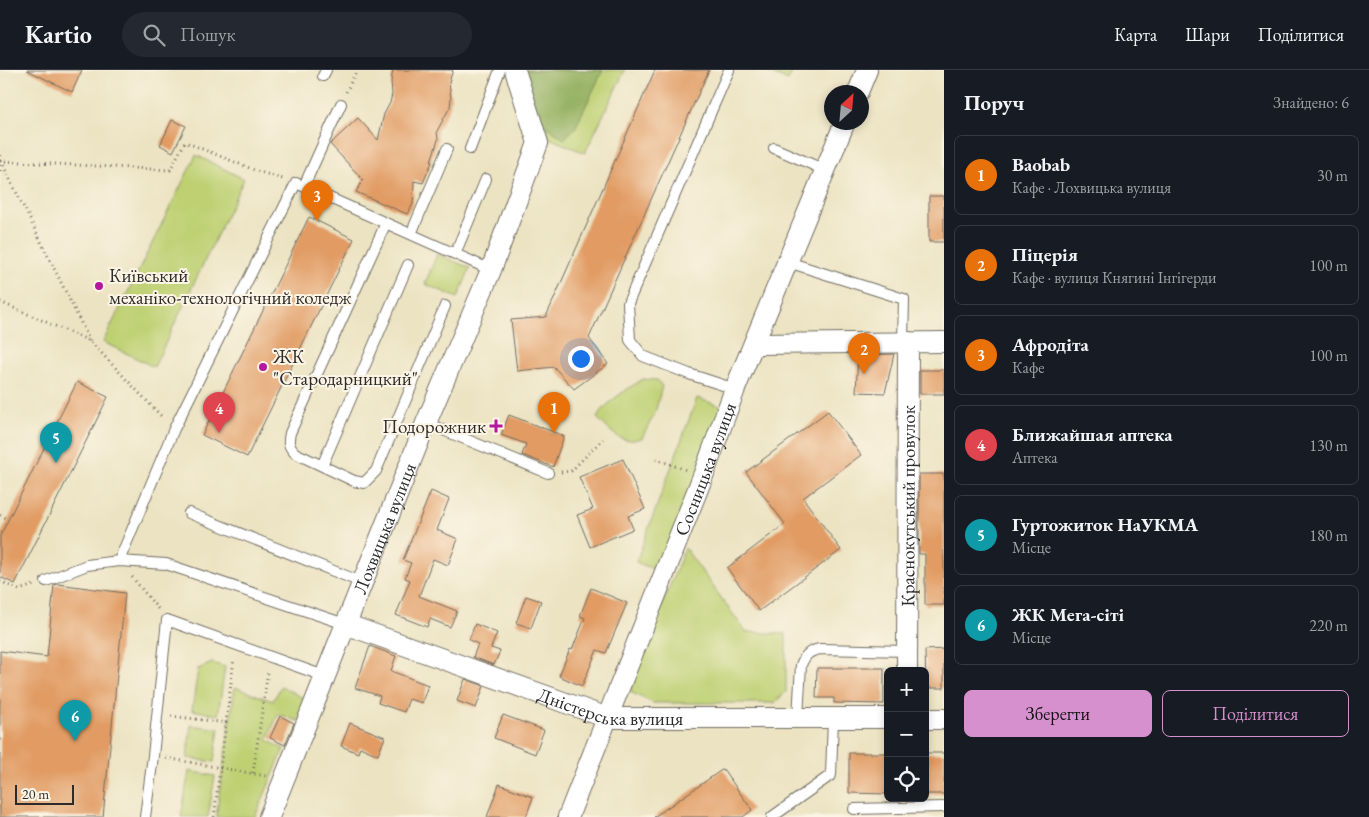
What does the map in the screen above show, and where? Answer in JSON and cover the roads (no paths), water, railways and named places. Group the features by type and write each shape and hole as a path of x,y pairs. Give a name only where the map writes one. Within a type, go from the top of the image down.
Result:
{"street":[{"name":"Лохвицька вулиця","path":"269,817 361,582 491,270 538,143 515,70"},
{"path":"861,85 867,70"},
{"name":"Сосницька вулиця","path":"568,817 736,389 842,130"},
{"name":"Краснокутський провулок","path":"905,342 907,661"},
{"path":"754,344 944,342"},
{"name":"Дністерська вулиця","path":"345,624 608,718 884,718"},
{"path":"929,719 944,719"}],"lane":[{"path":"470,149 500,70"},
{"path":"729,70 628,303 630,340 643,356 689,374 736,389"},
{"path":"119,561 174,429 341,104"},
{"path":"774,148 825,170"},
{"path":"410,234 447,149"},
{"path":"455,254 486,179"},
{"path":"300,184 491,270"},
{"path":"386,223 288,441 290,448 295,453 354,481 364,482 371,477 376,471 445,306"},
{"path":"788,262 904,299 905,342"},
{"path":"322,466 408,265"},
{"path":"426,423 548,473"},
{"path":"189,514 361,582"},
{"path":"46,581 87,565 119,561 166,564 345,624"},
{"path":"145,817 167,620 269,658 324,676"},
{"path":"798,717 801,665 804,657 810,651 820,649 907,661"},
{"path":"772,817 831,775 833,718"},
{"path":"854,809 944,807"}],"place":[{"name":"Афродіта","path":"317,221"},
{"name":"Київський механіко-технологічний коледж","path":"99,286"},
{"name":"ЖК \"Стародарницкий\"","path":"263,367"},
{"name":"Піцерія","path":"864,374"},
{"name":"Подорожник","path":"496,426"},
{"name":"Ближайшая аптека","path":"219,433"},
{"name":"Baobab","path":"554,433"},
{"name":"Гуртожиток НаУКМА","path":"56,463"},
{"name":"ЖК Мега-сіті","path":"75,741"}]}
